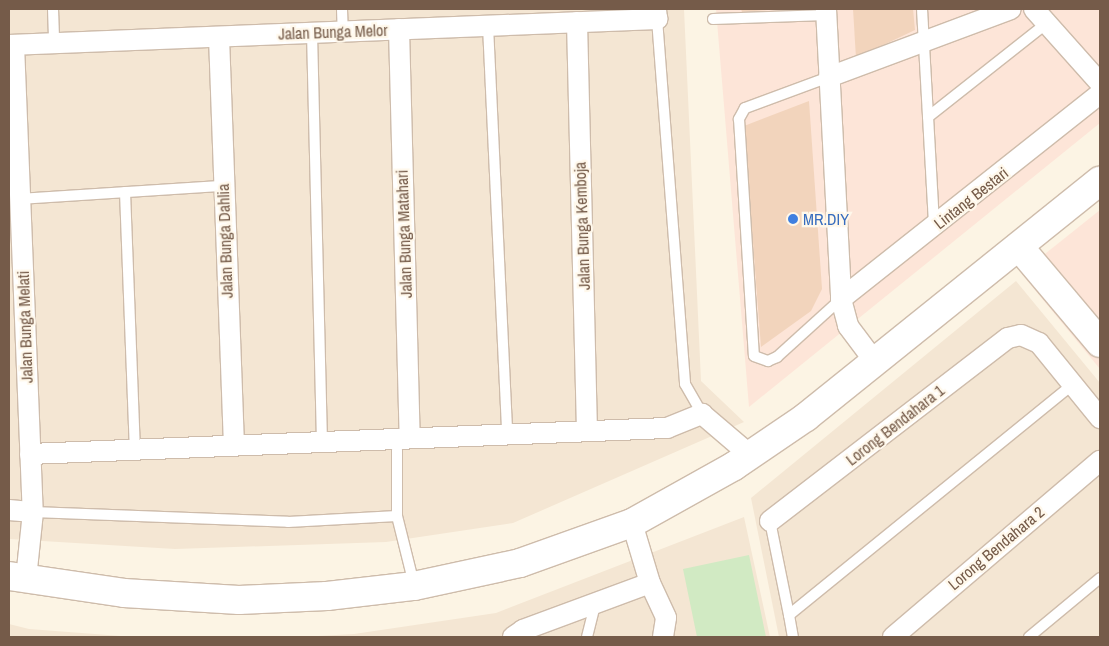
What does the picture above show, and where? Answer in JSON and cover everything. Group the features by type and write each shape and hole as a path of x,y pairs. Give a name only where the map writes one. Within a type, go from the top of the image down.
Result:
{"street":[{"path":"829,77 1011,9"},
{"path":"826,12 841,299 848,326 875,362"},
{"name":"Jalan Bunga Melor","path":"11,45 577,22 656,14"},
{"path":"1040,16 1100,83"},
{"name":"Jalan Bunga Kemboja","path":"577,22 588,431"},
{"name":"Jalan Bunga Matahari","path":"399,29 404,444"},
{"name":"Jalan Bunga Dahlia","path":"219,36 223,186 234,445"},
{"name":"Jalan Bunga Melati","path":"11,45 20,199 33,512 17,578"},
{"name":"Lintang Bestari","path":"841,299 934,228 1100,94"},
{"path":"17,578 124,593 239,600 327,596 414,586 520,563 632,523 750,455 806,417 1020,248 1100,181"},
{"path":"1020,248 1100,343"},
{"name":"Lorong Bendahara 1","path":"770,521 1008,338 1021,335 1039,343 1073,384"},
{"path":"1073,384 1100,418"},
{"path":"30,454 322,442 404,444 507,434 666,428 702,414 750,455"},
{"name":"Lorong Bendahara 2","path":"893,637 1100,461"},
{"path":"9,510 33,512"},
{"path":"632,523 650,583 666,618 663,637"},
{"path":"513,637 523,630 595,606 650,583"}],"lane":[{"path":"53,9 54,43"},
{"path":"342,9 343,32"},
{"path":"922,9 934,228"},
{"path":"713,19 826,12"},
{"path":"656,14 684,384 702,414"},
{"path":"928,117 1040,16"},
{"path":"488,26 507,434"},
{"path":"312,33 322,442"},
{"path":"829,77 745,108 738,119 754,356 768,361 777,357 841,299"},
{"path":"20,199 223,186"},
{"path":"125,192 135,449"},
{"path":"789,615 1073,384"},
{"path":"404,444 397,516 414,586"},
{"path":"33,512 288,522 397,516"},
{"path":"770,521 793,637"},
{"path":"1028,637 1100,578"},
{"path":"587,637 595,606"}],"shaded area":[{"path":"9,9 684,9 701,381 744,422 513,523 386,542 175,549 9,539"},
{"path":"716,9 1100,9 1100,123 749,407"},
{"path":"1100,210 1100,369 1021,273"},
{"path":"1016,281 1100,383 1100,637 779,637 751,498"},
{"path":"744,517 770,637 300,637 354,634 496,613"},
{"path":"9,624 29,629 134,637 9,637"}],"green space":[{"path":"749,555 766,637 697,637 683,569"}],"building":[{"path":"741,9 768,9 768,10 742,12"},
{"path":"853,9 913,9 915,30 856,58"},
{"path":"809,101 822,289 811,311 761,347 744,126"}],"place":[{"name":"MR.DIY","path":"793,219"}]}
